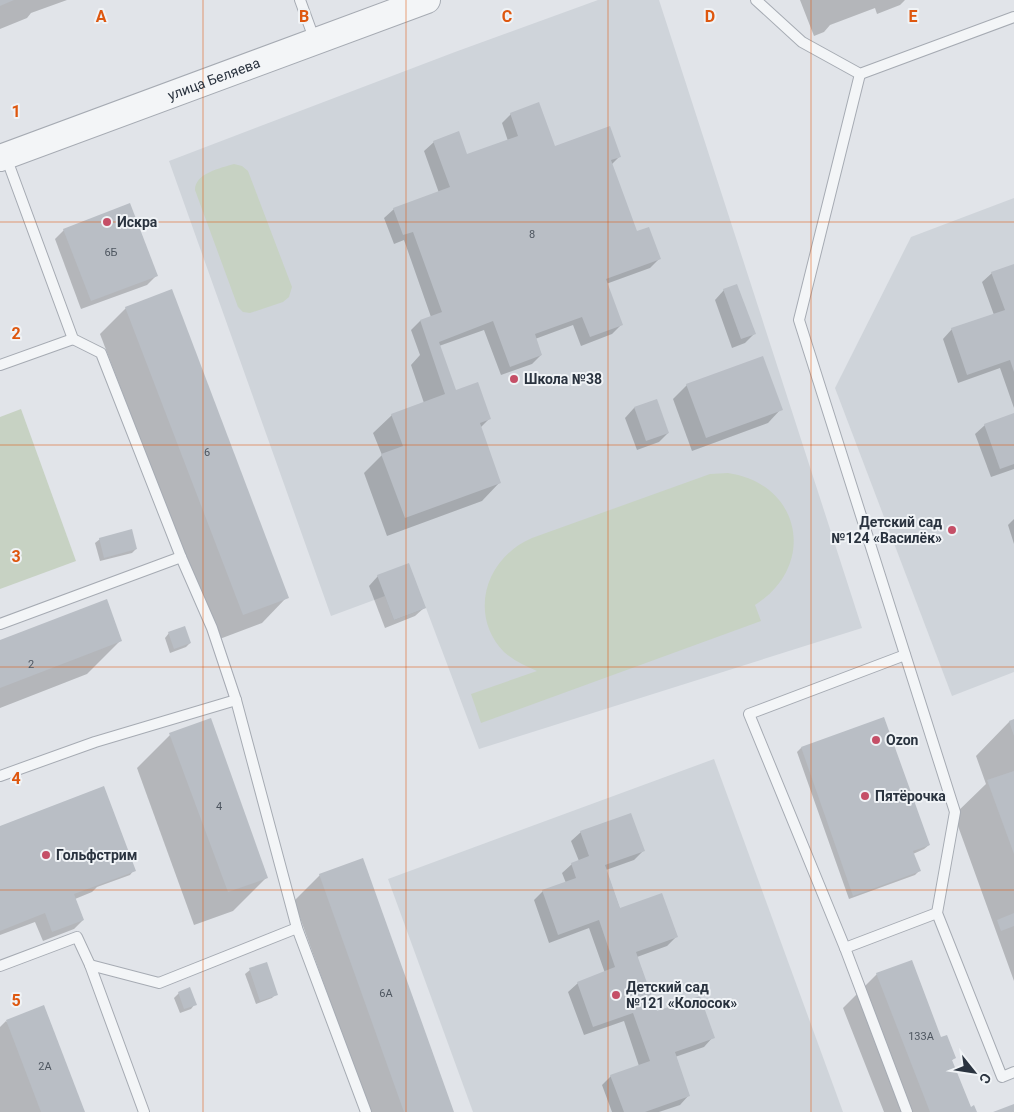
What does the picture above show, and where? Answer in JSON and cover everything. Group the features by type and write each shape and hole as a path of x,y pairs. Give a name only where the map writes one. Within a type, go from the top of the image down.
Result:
{"street":[{"name":"улица Беляева","path":"3,157 427,0"}],"lane":[{"path":"300,0 315,41"},
{"path":"756,0 802,42 860,74 1014,17"},
{"path":"860,74 799,320 955,812 937,913 1002,1077 1014,1072"},
{"path":"3,157 73,339 100,353 181,557 212,628 236,700 297,928 366,1112"},
{"path":"0,365 73,339"},
{"path":"0,624 181,557"},
{"path":"905,655 749,714 845,948 907,1112"},
{"path":"0,776 96,742 236,700"},
{"path":"845,948 937,913"},
{"path":"90,965 159,983 297,928"},
{"path":"0,966 77,937 90,965 144,1112"}],"shaded area":[{"name":"Школа №38","path":"598,0 659,0 862,628 479,749 426,608 394,620 385,596 331,616 169,161 455,52"},
{"name":"Детский сад №124 «Василёк»","path":"1014,198 1014,672 952,696 835,388 911,237"},
{"name":"Детский сад №121 «Колосок»","path":"714,759 843,1112 473,1112 388,879"}],"green space":[{"path":"234,164 242,166 248,171 292,287 289,297 283,302 250,313 243,312 238,307 195,190 199,179 204,175"},
{"path":"21,409 76,561 0,589 0,417"},
{"path":"728,473 753,480 772,493 785,509 792,528 793,549 787,569 775,589 755,605 761,621 481,723 471,694 537,671 520,663 504,652 493,637 486,620 487,588 503,558 516,547 532,538 710,474"}],"building":[{"path":"0,0 14,0 0,6"},
{"path":"539,102 555,146 610,126 621,157 611,160 637,231 649,227 661,259 606,279 623,325 590,337 582,317 535,334 542,355 510,367 493,321 439,342 456,390 478,382 491,419 480,423 501,483 405,518 381,454 403,446 391,414 445,394 420,320 442,312 413,232 403,235 393,208 450,187 433,141 459,131 467,154 518,136 510,113"},
{"path":"130,203 158,276 91,301 63,229"},
{"path":"1014,264 1014,372 1010,360 967,375 951,328 1005,310 991,272"},
{"path":"737,284 756,334 741,339 723,289"},
{"path":"172,289 289,598 243,615 125,307"},
{"path":"763,356 783,410 706,438 686,384"},
{"path":"657,399 669,433 646,441 634,407"},
{"path":"1014,413 1014,464 1000,469 984,424"},
{"path":"132,529 137,549 104,558 99,538"},
{"path":"409,563 426,608 394,620 377,575"},
{"path":"107,599 122,641 0,688 0,640"},
{"path":"185,626 191,643 174,649 168,632"},
{"name":"Пятёрочка","path":"884,717 930,845 913,851 921,871 853,896 801,747"},
{"path":"211,718 268,878 228,892 169,733"},
{"path":"1014,719 1014,736 1009,721"},
{"path":"1014,771 1014,854 987,780"},
{"name":"Гольфстрим","path":"104,786 136,871 74,894 84,920 52,932 45,913 0,931 0,826"},
{"path":"631,813 645,851 605,865 620,908 662,893 678,937 636,952 657,1011 700,996 715,1038 675,1052 690,1096 645,1112 624,1112 610,1075 650,1061 633,1013 593,1027 577,982 615,967 599,920 558,935 542,890 576,878 571,863 589,856 580,831"},
{"path":"363,858 454,1112 404,1112 319,874"},
{"path":"1014,913 1014,926 1001,931 997,920"},
{"path":"912,960 941,1037 947,1035 956,1058 952,1060 971,1107 974,1105 977,1112 930,1112 876,973"},
{"path":"267,962 278,995 260,1001 249,968"},
{"path":"190,987 197,1005 184,1009 178,992"},
{"path":"44,1005 85,1112 41,1112 6,1020"},
{"path":"1014,1104 1014,1112 993,1112"}],"place":[{"name":"Искра","path":"107,222"},
{"name":"Школа №38","path":"514,379"},
{"name":"Детский сад №124 «Василёк»","path":"952,530"},
{"name":"Ozon","path":"876,740"},
{"name":"Пятёрочка","path":"865,796"},
{"name":"Гольфстрим","path":"46,855"},
{"name":"Детский сад №121 «Колосок»","path":"616,995"}]}
